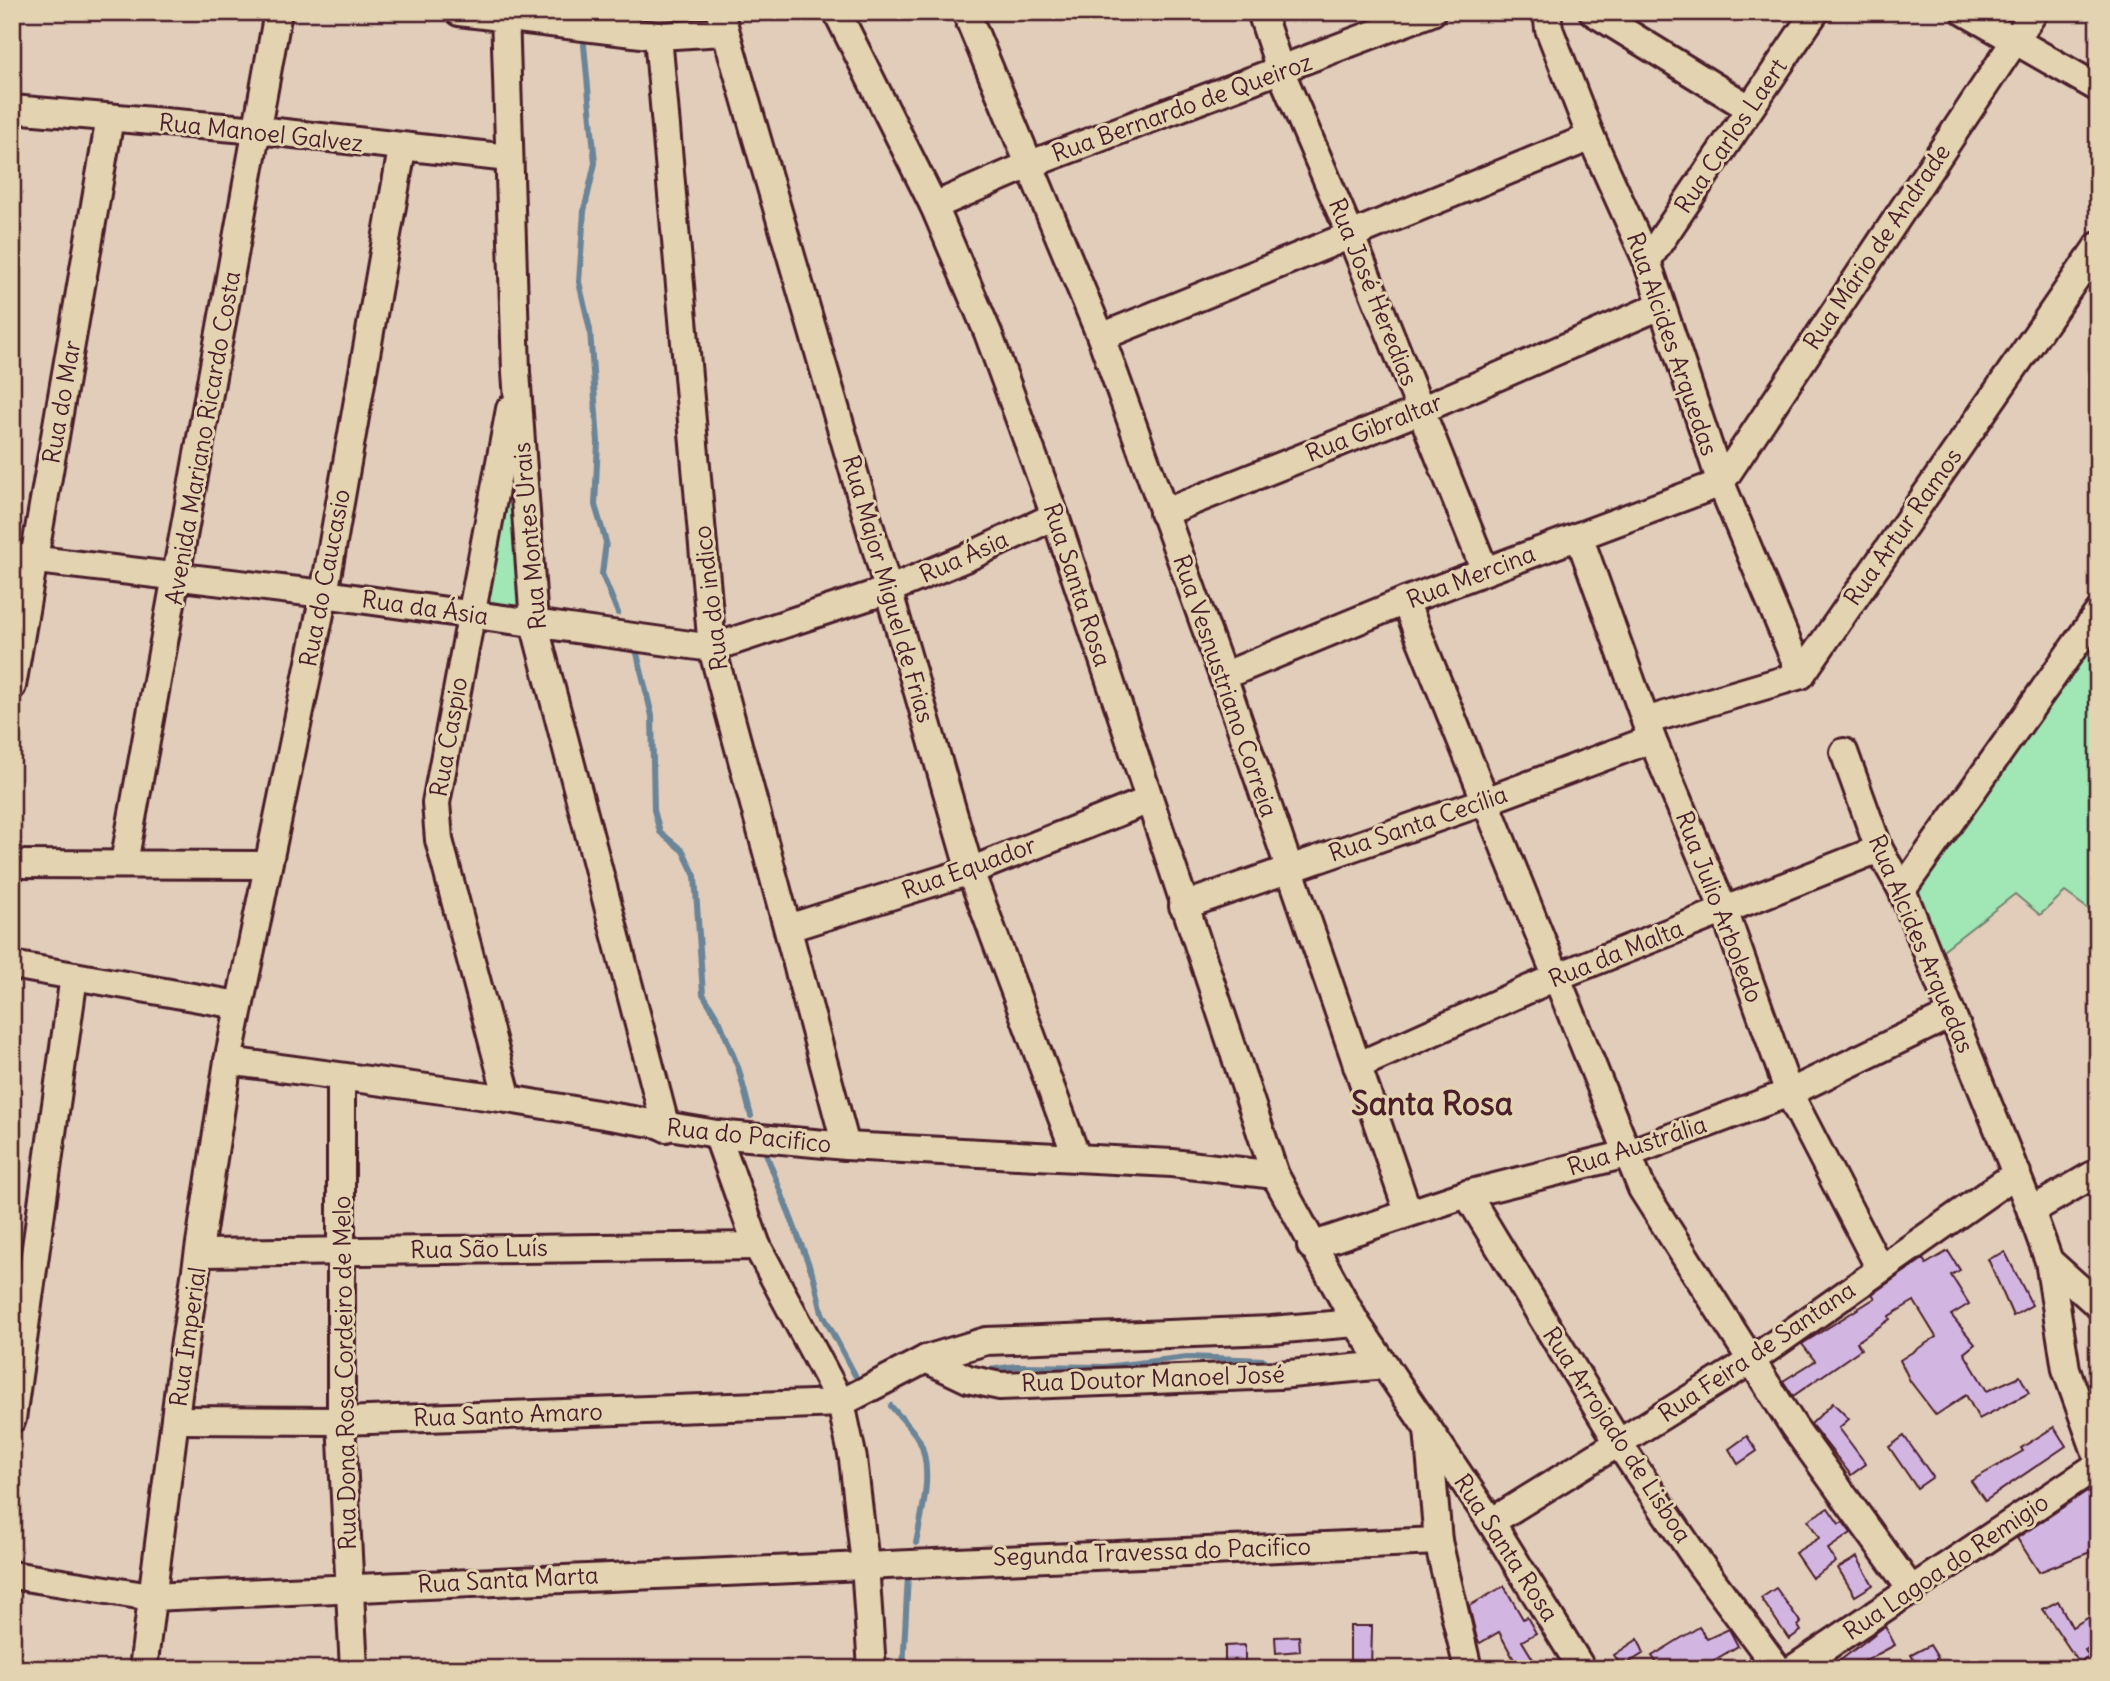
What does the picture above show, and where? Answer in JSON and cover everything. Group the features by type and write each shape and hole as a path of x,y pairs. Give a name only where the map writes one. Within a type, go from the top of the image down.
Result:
{"street":[{"name":"Avenida Mariano Ricardo Costa","path":"124,863 179,576 278,12"},
{"path":"459,12 506,15 658,36 722,22"},
{"name":"Rua Santa Rosa","path":"837,12 933,206 988,333 1055,516 1147,800 1275,1175 1311,1246 1356,1323 1491,1522 1582,1669"},
{"name":"Rua José Heredias","path":"1261,12 1281,72 1351,236 1485,571"},
{"name":"Rua Bernardo de Queiroz","path":"933,206 1031,164 1281,72 1433,12"},
{"name":"Rua Alcides Arquedas","path":"1547,12 1549,29 1591,137 1647,261 1721,483 1801,675"},
{"path":"1592,12 1749,108"},
{"name":"Rua Carlos Laert","path":"1647,261 1815,12"},
{"path":"1965,12 2098,88"},
{"name":"Rua Mário de Andrade","path":"1721,483 2034,12"},
{"name":"Rua Vesnustriano Correia","path":"975,13 1031,164 1101,337 1223,676 1408,1212"},
{"name":"Rua Montes Urais","path":"506,15 516,372 534,623 666,1128"},
{"name":"Rua Major Miguel de Frias","path":"722,22 970,871 1077,1158"},
{"name":"Rua do indico","path":"658,36 712,648 846,1146"},
{"name":"Rua Manoel Galvez","path":"12,109 258,130 402,149 509,158"},
{"name":"Rua do Mar","path":"12,686 24,558 110,118"},
{"path":"1101,337 1591,137"},
{"name":"Rua do Caucasio","path":"238,1005 324,594 402,149"},
{"name":"Rua Artur Ramos","path":"1801,675 2098,246"},
{"name":"Rua Gibraltar","path":"1163,513 1421,410 1660,306"},
{"name":"Rua Caspio","path":"508,1098 439,840 438,787 516,372"},
{"name":"Rua Mercina","path":"1223,676 1405,601 1721,483"},
{"name":"Rua Ásia","path":"712,648 888,590 968,557 1055,516"},
{"name":"Rua Julio Arboledo","path":"1579,536 1648,730 1724,910 1789,1093 1880,1269"},
{"name":"Rua da Ásia","path":"24,558 324,594 712,648"},
{"path":"1405,601 1642,1189 1719,1314 1794,1427 1913,1592"},
{"path":"1902,890 2098,613"},
{"path":"1648,730 1801,675"},
{"name":"Rua Santa Cecília","path":"1184,906 1486,801 1648,730"},
{"name":"Rua Alcides Arquedas","path":"1844,752 1878,849 1902,890 2017,1173 2049,1261 2067,1369 2098,1458"},
{"name":"Rua Equador","path":"788,928 970,871 1147,800"},
{"name":"Rua da Malta","path":"1357,1066 1556,977 1878,849"},
{"path":"12,864 267,865"},
{"path":"12,965 238,1005"},
{"path":"12,1419 74,976"},
{"name":"Rua Imperial","path":"143,1669 175,1420 238,1005"},
{"name":"Rua Austrália","path":"1311,1246 1467,1194 1627,1154 1789,1093 1952,1014"},
{"name":"Rua do Pacifico","path":"228,1061 508,1098 666,1128 718,1134 846,1146 1172,1163 1275,1175"},
{"name":"Rua Dona Rosa Cordeiro de Melo","path":"341,1077 341,1421 354,1669"},
{"path":"718,1134 757,1246 841,1403 853,1459 865,1564 872,1669"},
{"path":"2031,1211 2098,1172"},
{"name":"Rua Feira de Santana","path":"1491,1522 1752,1360 2017,1173"},
{"name":"Rua Arrojado de Lisboa","path":"1467,1194 1619,1444 1700,1564 1778,1669"},
{"name":"Rua São Luís","path":"200,1253 757,1246"},
{"path":"2049,1261 2098,1305"},
{"name":"Rua Doutor Manoel José","path":"841,1403 926,1359 986,1341 1271,1330 1356,1323"},
{"path":"1271,1330 1279,1375"},
{"name":"Rua Doutor Manoel José","path":"926,1359 968,1379 1000,1386 1279,1375 1385,1366"},
{"name":"Rua Santo Amaro","path":"175,1420 341,1421 841,1403"},
{"path":"1428,1429 1438,1541 1468,1669"},
{"name":"Rua Lagoa do Remigio","path":"1793,1669 1913,1592 2098,1465"},
{"name":"Segunda Travessa do Pacifico","path":"865,1564 1438,1541"},
{"name":"Rua Santa Marta","path":"12,1575 151,1597 865,1564"}],"green space":[{"path":"514,420 524,611 481,607"},
{"path":"2082,644 2098,651 2098,916 2065,892 2040,915 2015,894 1934,957 1907,891"}],"building":[{"path":"1948,1251 1960,1270 1951,1275 1969,1304 1951,1315 1975,1344 1964,1353 1987,1391 2020,1376 2029,1393 1979,1419 1966,1395 1936,1415 1910,1381 1900,1360 1936,1337 1914,1301 1889,1316 1890,1319 1857,1342 1861,1349 1793,1396 1783,1381 1815,1361 1802,1344 1875,1298 1872,1294 1923,1259 1926,1264"},
{"path":"2005,1252 2032,1305 2013,1316 1988,1259"},
{"path":"1833,1403 1849,1419 1839,1428 1866,1464 1851,1475 1811,1424"},
{"path":"2054,1427 2066,1446 1985,1501 1971,1481 2023,1451 2021,1448"},
{"path":"1747,1436 1757,1451 1738,1464 1729,1449"},
{"path":"1904,1436 1933,1477 1917,1488 1889,1447"},
{"path":"2087,1491 2098,1506 2098,1549 2039,1572 2017,1538"},
{"path":"1828,1508 1839,1524 1843,1522 1851,1533 1828,1549 1836,1562 1812,1578 1795,1553 1819,1538 1808,1520"},
{"path":"1857,1557 1873,1585 1855,1596 1838,1568"},
{"path":"1504,1586 1523,1619 1527,1617 1536,1633 1522,1641 1539,1669 1519,1669 1499,1632 1480,1643 1477,1639 1469,1606"},
{"path":"1776,1588 1801,1623 1798,1626 1801,1631 1789,1639 1761,1598"},
{"path":"2058,1601 2072,1627 2098,1612 2098,1642 2085,1650 2089,1657 2079,1663 2043,1609"},
{"path":"1350,1626 1372,1626 1371,1669 1350,1669"},
{"path":"1885,1626 1895,1645 1850,1669 1829,1669"},
{"path":"1699,1627 1707,1639 1729,1629 1738,1646 1699,1669 1661,1669 1652,1656"},
{"path":"1299,1636 1300,1651 1276,1653 1275,1637"},
{"path":"1638,1639 1644,1653 1622,1667 1614,1655"},
{"path":"1245,1645 1245,1669 1225,1669 1225,1646"},
{"path":"1930,1645 1938,1658 1919,1669 1911,1655"}],"waterway":[{"path":"584,45 595,163 584,211 579,282 590,330 598,442 595,505 606,542 602,574 618,613"},
{"path":"635,645 652,716 654,810 660,832 683,851 695,876 703,994 720,1022 739,1070 751,1116"},
{"path":"764,1148 814,1278 822,1313 855,1375"},
{"path":"983,1371 1016,1366 1105,1367 1187,1357 1264,1360"},
{"path":"891,1406 919,1440 926,1464 924,1505 916,1543"},
{"path":"903,1669 908,1575"}],"district":[{"name":"Santa Rosa","path":"1432,1104"}]}
